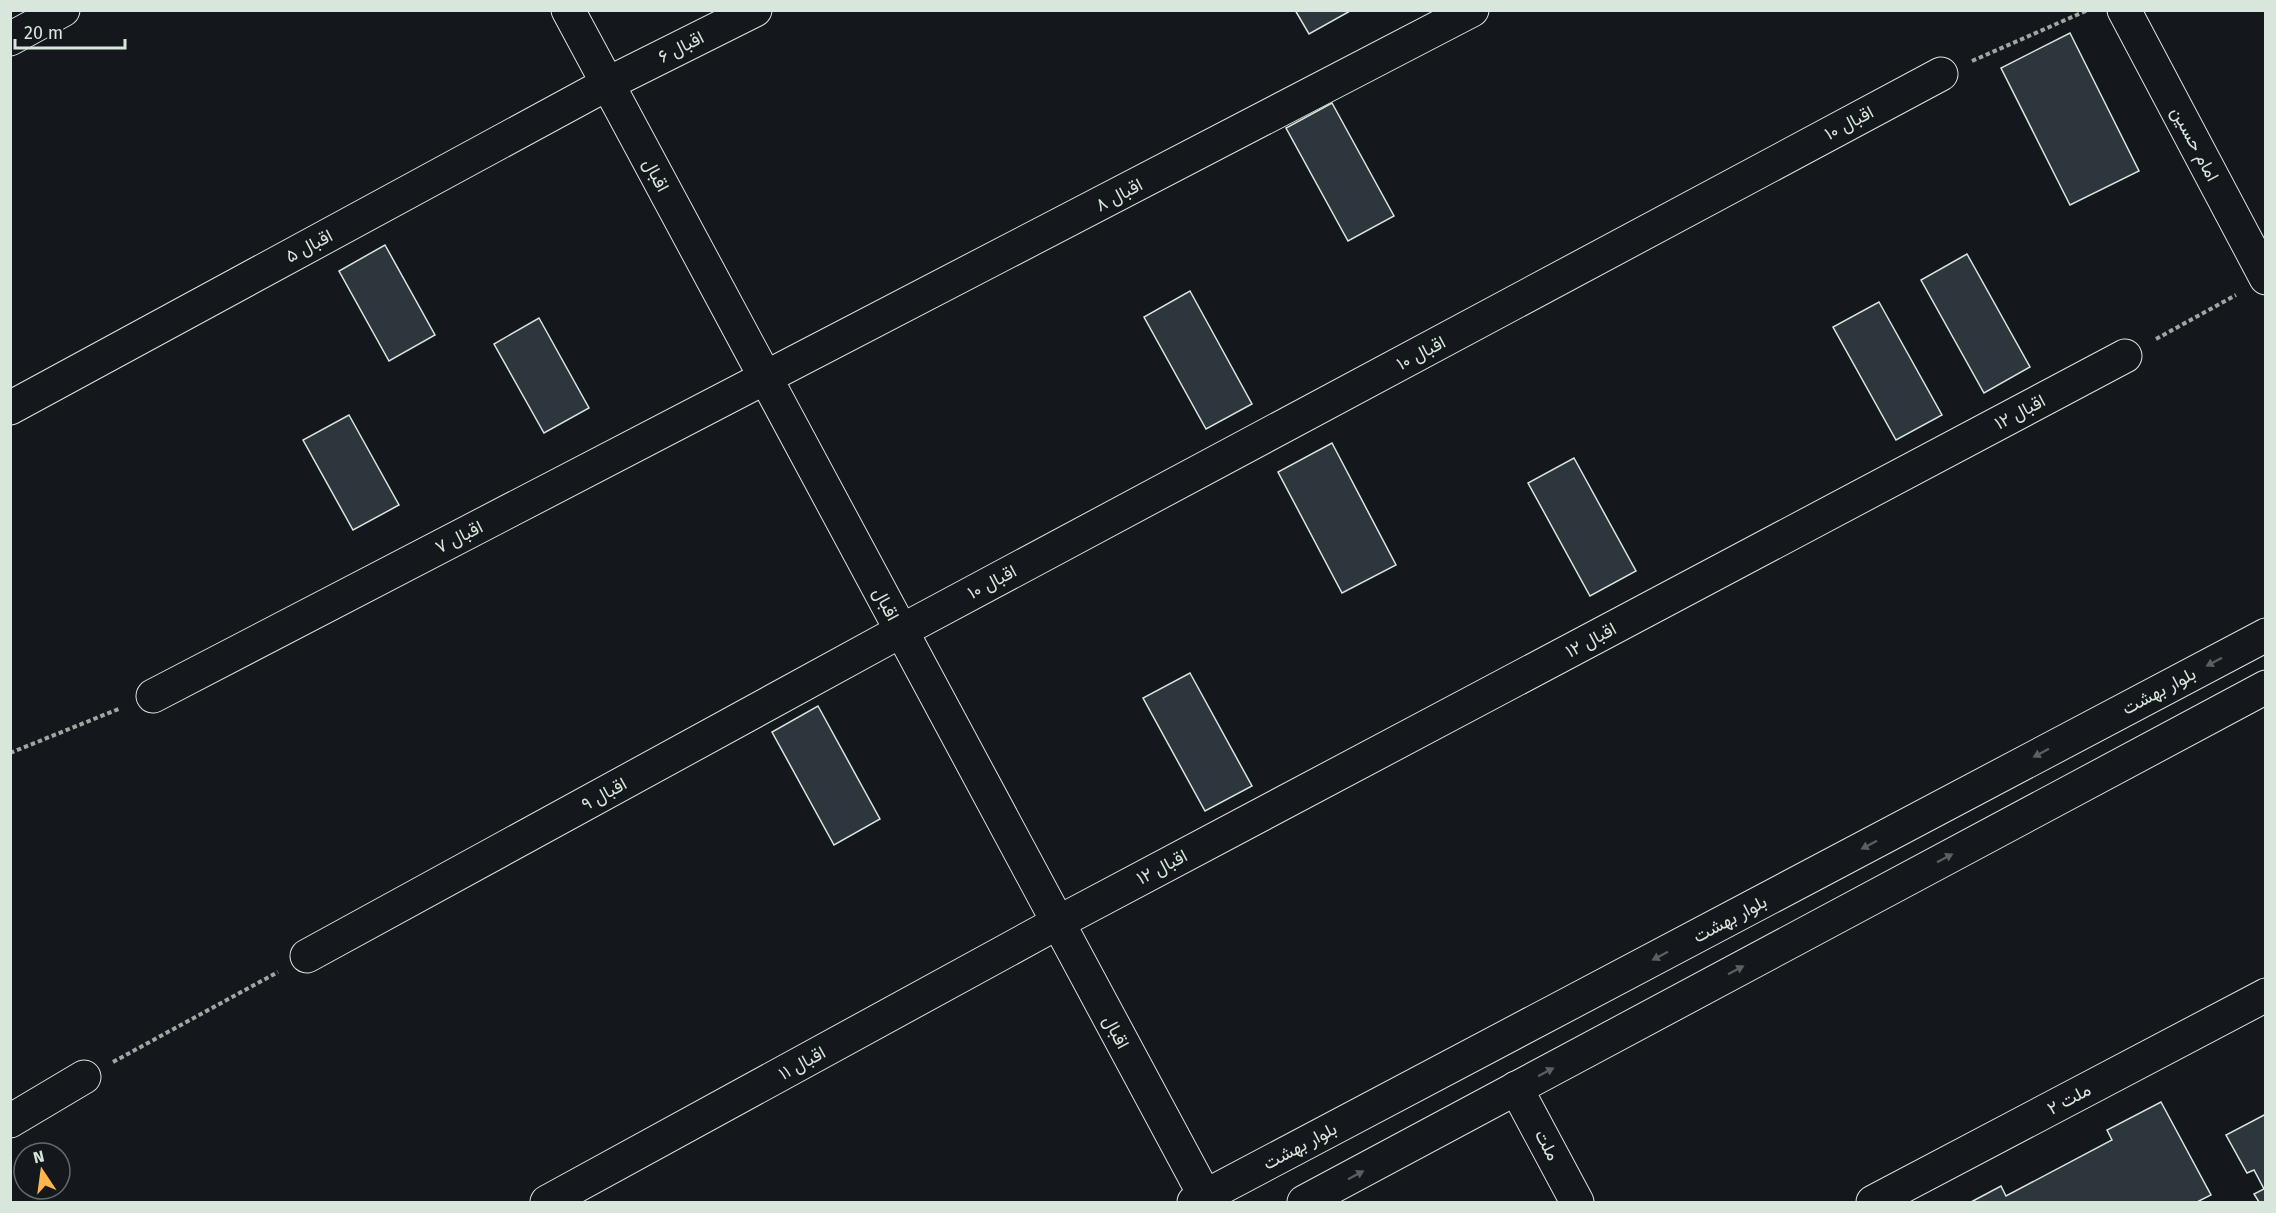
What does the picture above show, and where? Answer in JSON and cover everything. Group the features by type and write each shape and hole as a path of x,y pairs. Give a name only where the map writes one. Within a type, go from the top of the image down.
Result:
{"street":[{"path":"10,39 63,10"},
{"name":"اقبال","path":"568,10 1057,923 1202,1201"},
{"name":"اقبال ۶","path":"607,84 754,10"},
{"name":"اقبال ۸","path":"765,379 1472,10"},
{"name":"امام حسین","path":"2124,10 2255,284"},
{"name":"اقبال ۱۰","path":"901,632 1941,74"},
{"name":"اقبال ۵","path":"10,408 607,84"},
{"name":"اقبال ۱۲","path":"1057,923 2125,356"},
{"name":"اقبال ۷","path":"153,696 765,379"},
{"name":"اقبال ۹","path":"307,956 901,632"},
{"name":"بلوار بهشت","path":"1202,1201 2265,635"},
{"path":"1304,1203 2265,687"},
{"name":"اقبال ۱۱","path":"547,1203 1057,923"},
{"name":"ملت ۲","path":"1873,1203 2265,995"},
{"path":"10,1121 84,1077"},
{"name":"ملت","path":"1516,1088 1577,1203"}],"path":[{"path":"1941,74 2088,10"},
{"path":"2125,356 2255,284"},
{"path":"10,753 153,696"},
{"path":"84,1077 307,956"}],"building":[{"path":"1295,10 1352,10 1309,34"},
{"path":"2070,33 2139,171 2070,205 2001,68"},
{"path":"1332,103 1394,216 1348,241 1286,128"},
{"path":"385,245 435,335 389,361 339,271"},
{"path":"1967,254 2030,367 1984,393 1921,280"},
{"path":"1190,291 1252,404 1206,429 1144,317"},
{"path":"1879,302 1942,415 1896,440 1833,327"},
{"path":"539,318 589,408 544,433 494,344"},
{"path":"349,415 399,505 353,530 303,440"},
{"path":"1332,443 1396,565 1342,593 1278,472"},
{"path":"1574,458 1636,571 1590,596 1528,483"},
{"path":"1190,673 1252,786 1205,811 1143,698"},
{"path":"818,706 880,819 834,845 772,732"},
{"path":"2161,1102 2211,1195 2197,1202 1971,1202 2001,1186 2006,1196 2112,1140 2107,1130"},
{"path":"2266,1114 2266,1202 2259,1202 2254,1194 2264,1189 2254,1170 2247,1173 2226,1135"}]}
